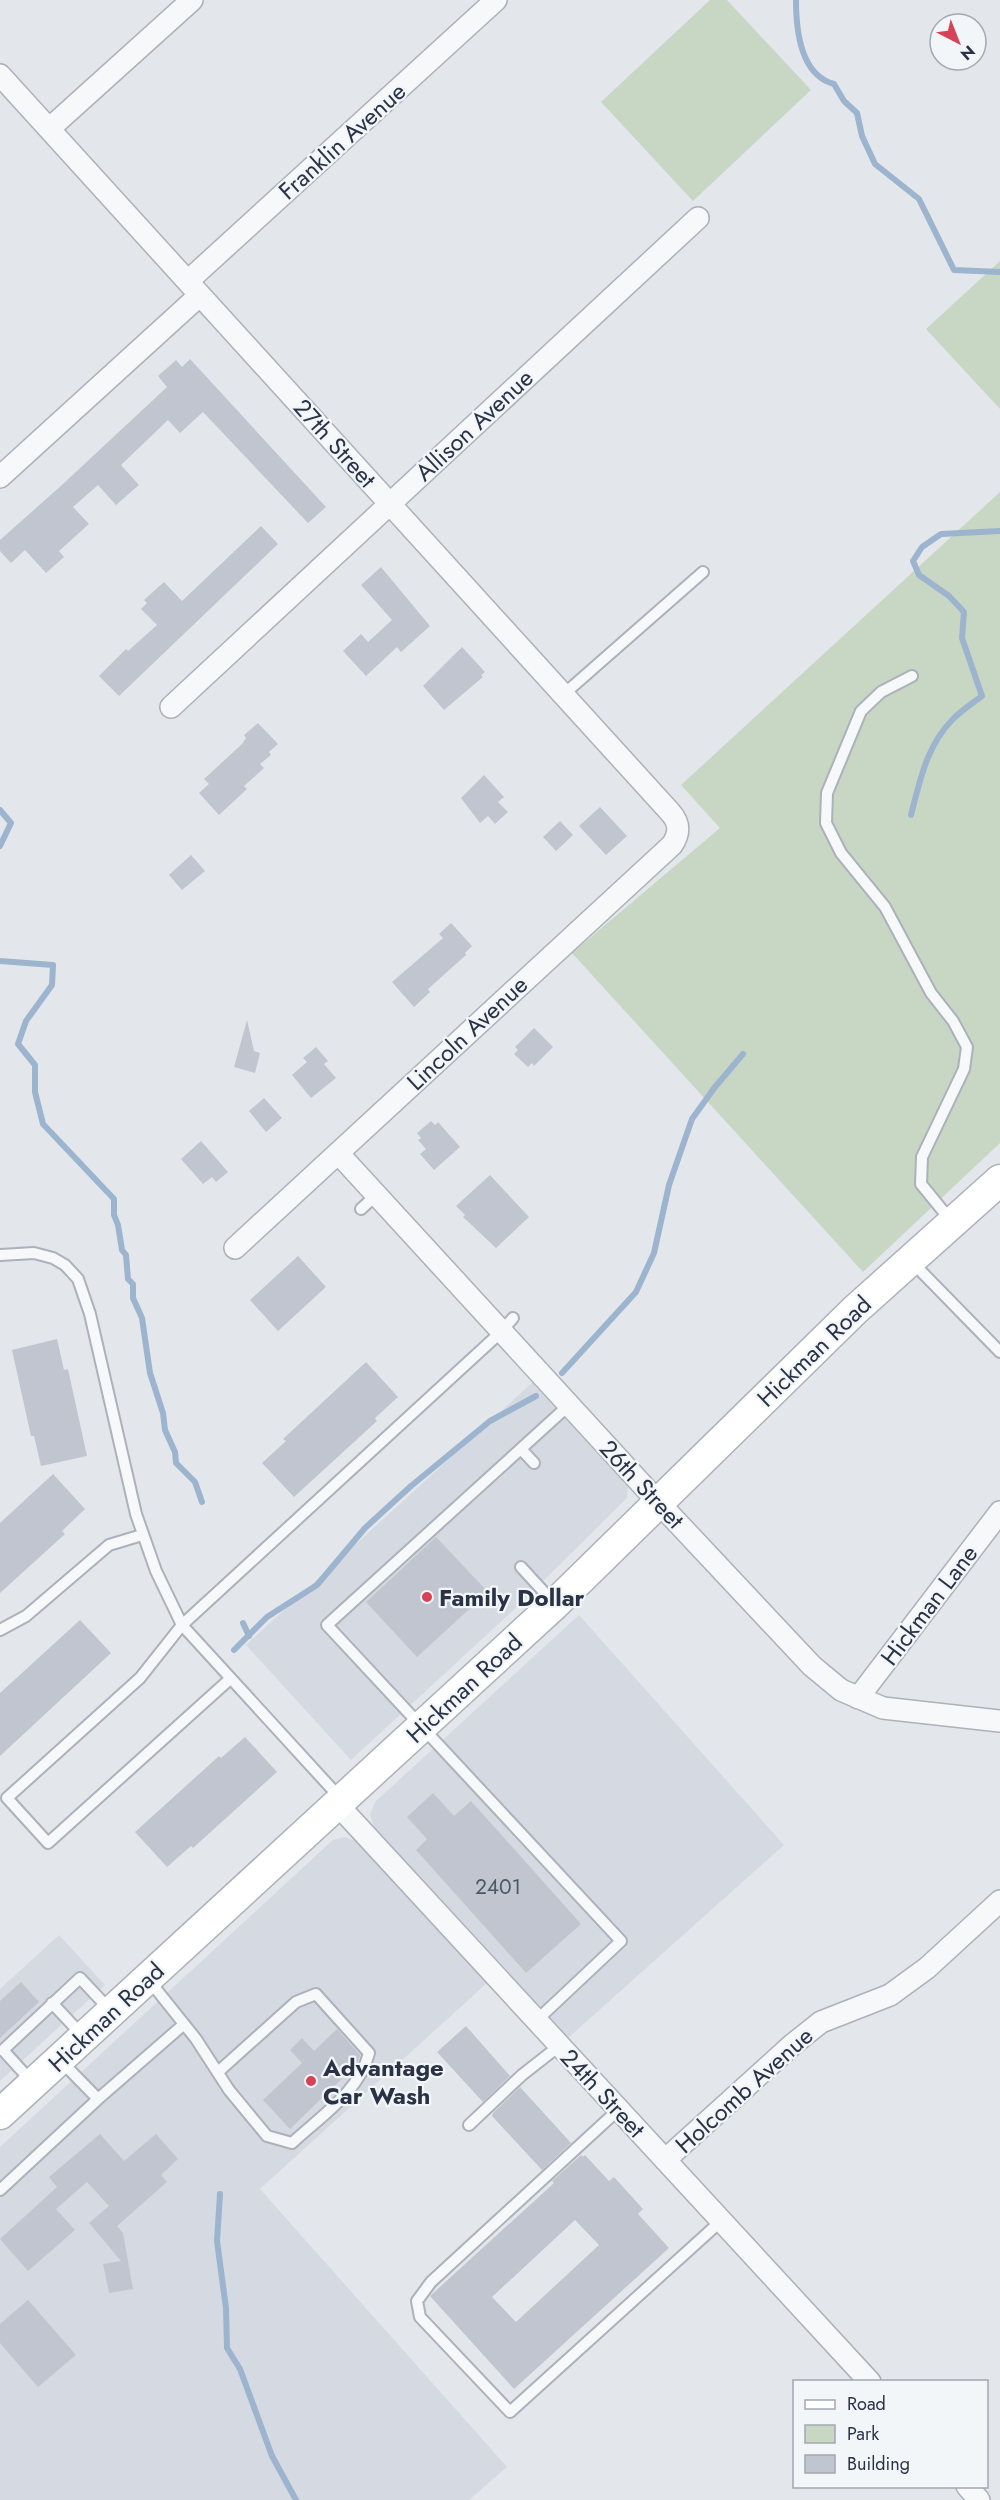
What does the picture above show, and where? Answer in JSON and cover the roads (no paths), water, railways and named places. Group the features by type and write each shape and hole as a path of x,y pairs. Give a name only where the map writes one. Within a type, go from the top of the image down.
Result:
{"main road":[{"name":"Hickman Road","path":"0,2114 555,1604 855,1310 1000,1180"}],"street":[{"path":"49,129 192,0"},
{"name":"Franklin Avenue","path":"0,477 496,0"},
{"name":"27th Street","path":"0,75 670,812"},
{"name":"Allison Avenue","path":"171,707 698,218"},
{"name":"Lincoln Avenue","path":"235,1248 672,845 679,828 670,812"},
{"name":"26th Street","path":"338,1153 368,1202 507,1325 569,1405 812,1666 841,1690 883,1708 1000,1721"},
{"name":"Hickman Lane","path":"858,1698 1000,1512"},
{"name":"24th Street","path":"339,1802 559,2046 868,2380"},
{"name":"Holcomb Avenue","path":"665,2160 792,2045 821,2022 890,1995 927,1968 1000,1901"},
{"path":"968,2488 980,2500"}],"lane":[{"path":"564,694 704,572"},
{"path":"912,676 881,692 861,711 827,793 826,823 841,854 885,907 931,993 953,1021 967,1047 964,1069 922,1157 921,1184 953,1222"},
{"path":"0,1255 34,1253 53,1258 65,1265 78,1279 90,1314 129,1488 142,1535 156,1571 182,1625 339,1802"},
{"path":"910,1260 1000,1352"},
{"path":"230,1679 48,1843 8,1798 140,1678 182,1625 507,1325"},
{"path":"536,2020 621,1941 327,1625 464,1507 521,1449 569,1405"},
{"path":"521,1449 534,1463"},
{"path":"0,1630 26,1616 109,1545 142,1535"},
{"path":"521,1568 555,1604"},
{"path":"34,2084 3,2050 52,2003 80,1978 112,2012"},
{"path":"148,1978 196,2039 218,2072 267,2136 292,2143 342,2097 365,2070 369,2053 316,1994 296,2002 218,2072"},
{"path":"52,2003 84,2037"},
{"path":"0,2190 98,2099 183,2025"},
{"path":"469,2125 522,2075 559,2046"},
{"path":"60,2059 98,2099"},
{"path":"618,2110 431,2282 417,2301 420,2317 510,2412 720,2221"}],"waterway":[{"path":"796,0 799,37 807,61 823,79 834,84 844,101 857,113 862,136 875,164 919,199 954,270 1000,272"},
{"path":"911,815 926,764 937,740 953,719 982,696 962,638 964,612 949,596 919,575 913,561 922,547 941,534 1000,531"},
{"path":"0,810 11,823 0,846"},
{"path":"0,961 53,965 52,985 26,1021 18,1044 35,1065 35,1092 43,1124 114,1199 114,1215 122,1250 126,1255 128,1279 133,1284 133,1298 142,1318 150,1373 163,1413 165,1430 175,1452 176,1463 195,1482 202,1502"},
{"path":"562,1373 636,1292 654,1253 669,1185 692,1119 743,1054"},
{"path":"234,1650 267,1617 317,1585 365,1528 411,1486 490,1421 536,1396"},
{"path":"243,1623 249,1636"},
{"path":"220,2194 217,2241 226,2308 227,2348 240,2369 272,2456 296,2500"}],"place":[{"name":"Family Dollar","path":"427,1597"},
{"name":"Advantage Car Wash","path":"311,2081"}]}
